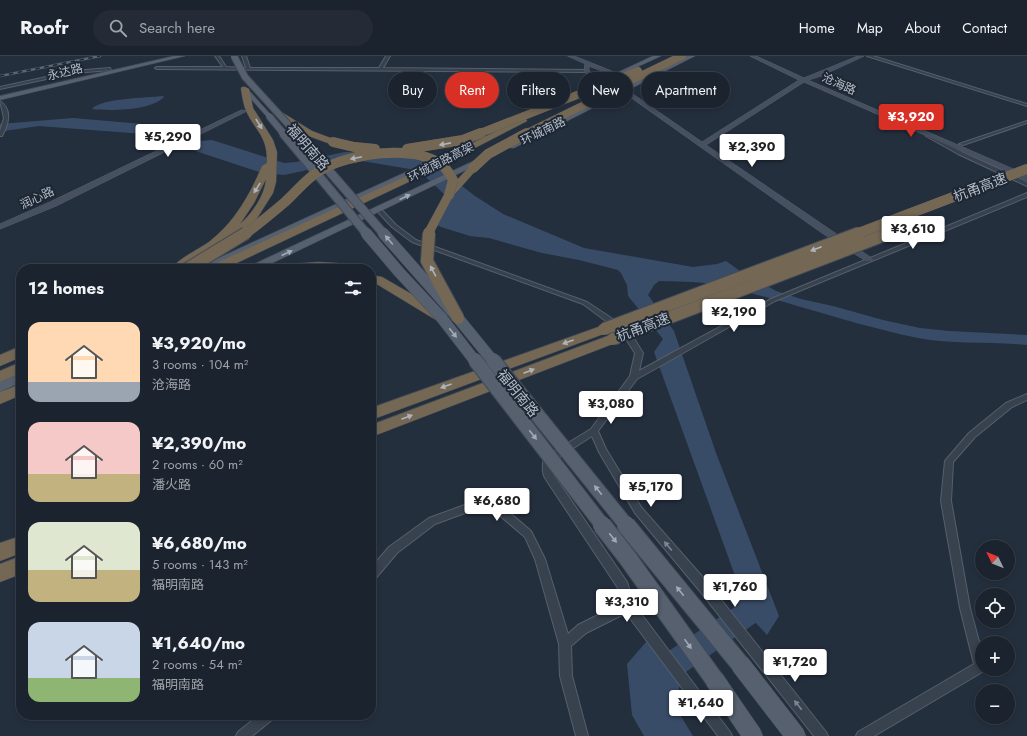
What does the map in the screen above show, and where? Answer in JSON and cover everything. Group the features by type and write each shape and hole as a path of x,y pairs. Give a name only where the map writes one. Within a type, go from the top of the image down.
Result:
{"highway":[{"name":"环城南路高架","path":"644,72 669,56"},
{"name":"环城南路高架","path":"644,72 682,56"},
{"path":"280,114 308,133 333,142 354,147 381,150 428,147 463,140 492,130 641,73"},
{"name":"环城南路高架","path":"225,264 414,176 523,121 641,73"},
{"name":"环城南路高架","path":"240,264 641,73"},
{"path":"458,318 428,261 429,232 449,195 464,177 488,154 641,74"},
{"path":"203,260 250,221 268,193 271,182 272,152 269,140 249,108 245,89"},
{"path":"191,264 203,260 247,234 321,170 348,160 374,155 394,154 425,157 441,164 449,172 453,180 449,195"},
{"name":"杭甬高速","path":"376,429 609,334 1027,169"},
{"name":"杭甬高速","path":"376,412 609,334 1027,178"},
{"path":"376,281 441,317"},
{"path":"0,361 16,353"},
{"path":"0,367 16,360"},
{"path":"0,398 12,382"},
{"path":"0,552 16,546"},
{"path":"0,573 16,567"}],"main road":[{"name":"永达路","path":"0,94 170,56"},
{"name":"永达路","path":"0,98 182,56"},
{"name":"福明南路","path":"227,56 245,89 399,272 441,317 627,557 753,736"},
{"name":"福明南路","path":"234,56 244,77 280,114 458,318 740,664 796,736"},
{"name":"环城南路","path":"623,72 658,56"},
{"name":"环城南路","path":"633,87 692,56"},
{"name":"环城南路","path":"203,260 410,175 537,111 578,92"},
{"name":"环城南路","path":"379,210 590,108"},
{"path":"263,264 379,210"},
{"path":"0,357 16,350"}],"street":[{"path":"218,56 225,68"},
{"path":"244,56 248,68"},
{"path":"381,69 388,56"},
{"path":"570,56 609,72"},
{"name":"沧海路","path":"752,56 961,144 1027,174"},
{"name":"沧海路","path":"766,56 806,79 928,135 1027,178"},
{"path":"806,79 812,72 850,56"},
{"path":"702,145 806,79 819,75 862,56"},
{"path":"869,56 1027,105"},
{"path":"157,68 586,71 587,64"},
{"path":"0,88 74,72 110,70"},
{"path":"633,97 825,231 869,259"},
{"path":"0,102 6,108 7,118 0,135"},
{"name":"润心路","path":"0,227 53,204 244,111"},
{"path":"961,144 1027,122"},
{"path":"928,135 960,153 1027,184"},
{"name":"润心路","path":"0,223 84,189"},
{"path":"634,377 793,290 1027,194"},
{"path":"379,210 394,226 414,241 585,303 625,331 639,353 634,377 594,431 548,460 548,475 623,586 628,606 644,625 726,736"},
{"path":"862,736 980,667 965,608 946,501 949,461 972,435 1009,405 1027,397"},
{"path":"594,431 602,450 638,510 703,586 822,736"},
{"path":"376,570 393,550 432,521 473,506 501,511 528,534 537,553 565,644 566,676 582,736"},
{"path":"565,644 582,629 628,606"},
{"path":"242,736 263,720"}],"water":[{"path":"164,97 158,102 130,109 92,109 97,105 114,101"},
{"path":"73,118 154,125 184,134 183,137 200,141 212,140 284,163 345,152 387,153 426,162 445,173 475,196 503,214 584,248 693,267 717,264 726,261 740,271 776,291 801,299 920,328 1027,335 1027,345 959,342 918,338 866,326 763,296 711,284 659,281 654,285 648,295 674,331 716,453 779,616 767,635 729,594 738,584 654,352 663,339 628,296 627,285 618,270 579,260 542,253 489,238 470,236 441,227 435,224 444,194 428,179 410,169 362,161 344,162 284,175 262,173 144,134 39,126 4,131 0,133 0,124"},
{"path":"647,641 681,682 674,705 693,736 644,736 632,715 627,664"}],"waterway":[{"path":"656,676 758,606 754,594"}],"railway":[{"path":"0,76 100,56"}]}
